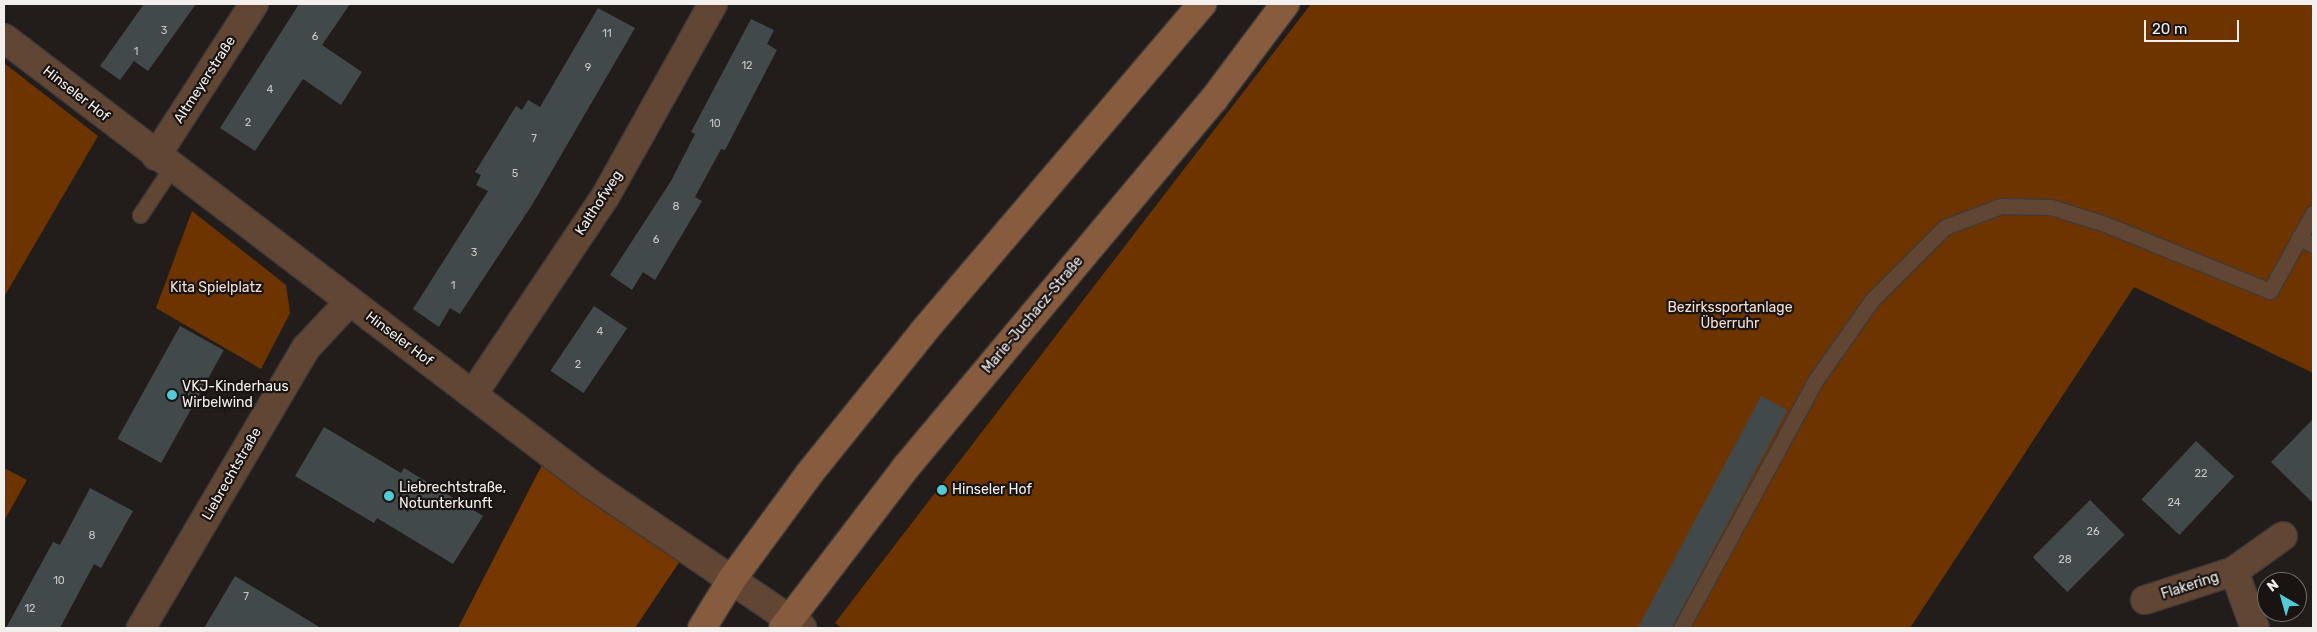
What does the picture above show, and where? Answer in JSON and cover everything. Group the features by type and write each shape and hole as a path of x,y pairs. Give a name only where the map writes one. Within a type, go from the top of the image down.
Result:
{"main road":[{"path":"702,628 732,579 809,474 923,332 1202,4"},
{"name":"Marie-Juchacz-Straße","path":"791,625 907,466 1214,99 1285,4"}],"street":[{"name":"Altmeyerstraße","path":"164,162 254,4"},
{"name":"Kalthofweg","path":"472,394 605,197 713,4"},
{"name":"Hinseler Hof","path":"4,38 164,162 589,483 732,579 791,625"},
{"name":"Liebrechtstraße","path":"141,628 306,348 349,302"},
{"name":"Flakering","path":"2145,600 2234,571 2283,536"},
{"name":"Flakering","path":"2234,571 2255,628"}],"lane":[{"path":"140,215 164,162"},
{"path":"1681,628 1815,381 1872,300 1945,227 2000,206 2051,207 2105,224 2270,292 2313,213"},
{"path":"2299,237 2313,244"}],"green space":[{"name":"Bezirkssportanlage Überruhr","path":"1311,4 2313,4 2313,373 2134,287 1910,628 842,628 835,623"},
{"path":"4,63 98,136 4,297"},
{"name":"Kita Spielplatz","path":"192,211 286,285 290,313 261,369 156,308"},
{"path":"4,468 27,480 4,521"}],"shaded area":[{"path":"543,463 680,561 635,628 458,628"}],"building":[{"path":"144,4 196,4 148,71 134,61 120,80 100,66"},
{"path":"299,4 350,4 322,45 362,72 341,105 303,79 255,151 220,128"},
{"path":"598,8 635,28 532,205 460,314 450,308 439,327 413,309 488,191 476,185 481,175 475,172 516,106 522,110 528,100 540,107"},
{"path":"751,19 774,30 767,44 777,50 725,150 721,149 695,197 702,201 655,280 643,272 632,290 610,275 671,181 695,134 691,132"},
{"path":"594,306 627,328 584,393 550,371"},
{"name":"VKJ-Kinderhaus Wirbelwind","path":"180,326 224,350 161,463 117,439"},
{"path":"1761,396 1787,410 1672,628 1638,628"},
{"path":"2313,419 2313,503 2271,462"},
{"name":"Liebrechtstraße, Notunterkunft","path":"324,427 401,473 404,468 483,516 453,564 377,518 374,523 295,476"},
{"path":"2196,441 2234,476 2179,535 2141,500"},
{"path":"90,488 133,511 101,568 94,564 60,628 6,628 53,542 60,545"},
{"path":"2090,500 2125,535 2067,592 2033,557"},
{"path":"235,576 321,628 204,628"}],"place":[{"name":"VKJ-Kinderhaus Wirbelwind","path":"172,395"},
{"name":"Hinseler Hof","path":"942,490"},
{"name":"Liebrechtstraße, Notunterkunft","path":"389,496"}]}
